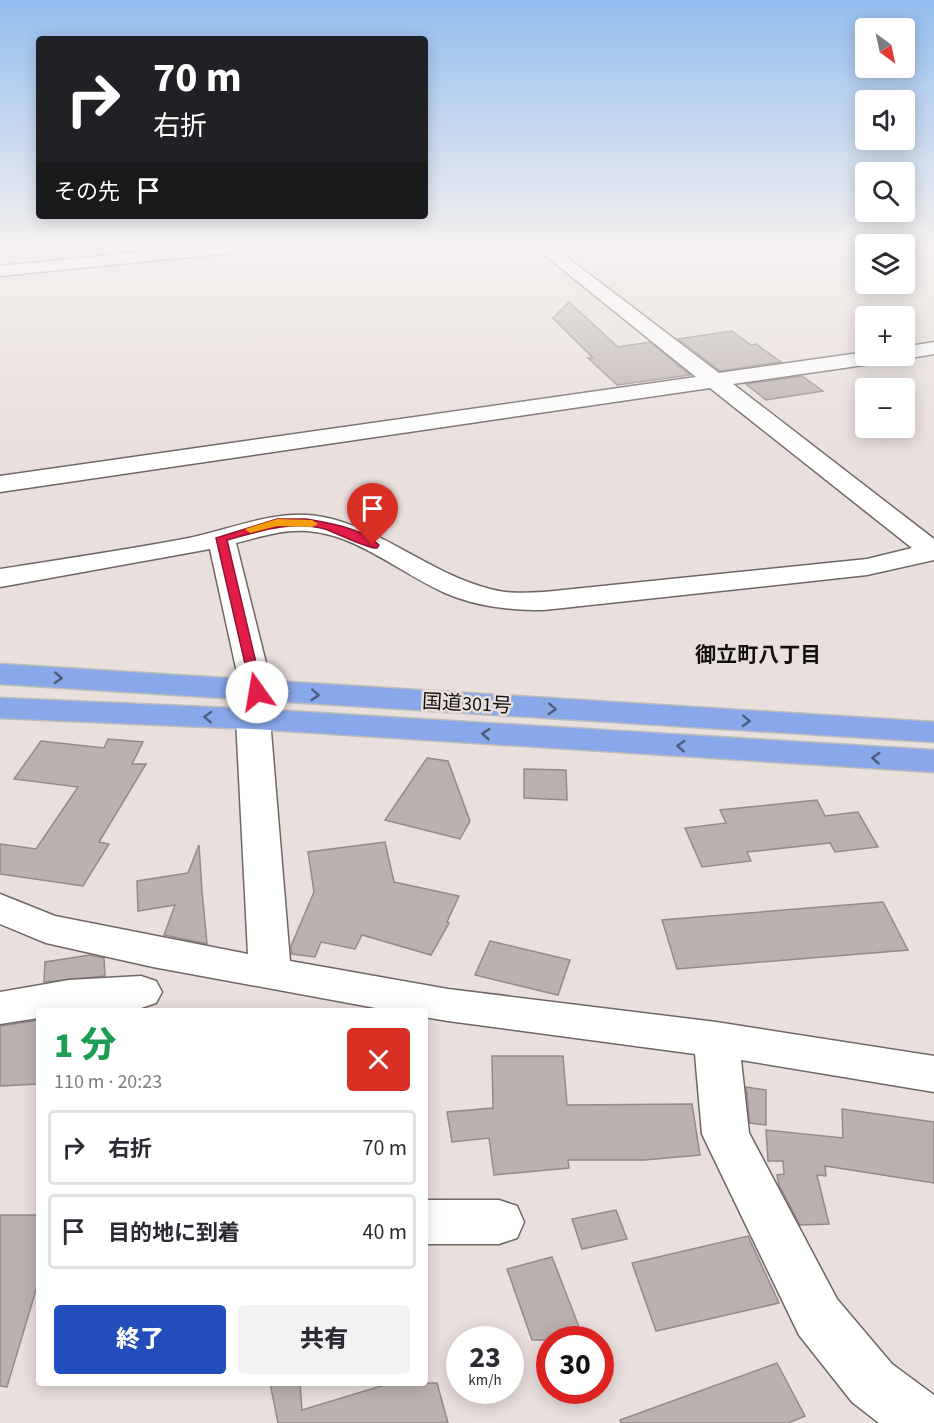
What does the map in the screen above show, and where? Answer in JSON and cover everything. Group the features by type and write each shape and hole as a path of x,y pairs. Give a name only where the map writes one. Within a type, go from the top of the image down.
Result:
{"highway":[{"name":"国道301号","path":"0,674 255,705 934,761"},
{"name":"国道301号","path":"0,708 255,705 934,732"}],"street":[{"path":"629,314 934,552"},
{"path":"915,351 934,348"},
{"path":"0,484 855,360"},
{"path":"0,578 221,538 277,523 306,522 356,536 441,581 477,596 504,602 544,601 867,567 934,552"},
{"path":"221,538 255,705 270,972"},
{"path":"0,908 46,930 153,952 448,1005 716,1039 934,1074"},
{"path":"0,1008 69,996 140,1001 153,952"},
{"path":"716,1039 726,1134 818,1317 872,1383 925,1423"},
{"path":"428,1222 499,1222"}],"building":[{"path":"557,314 583,314 618,347 650,342 690,375 617,385 588,358 593,358 553,318"},
{"path":"732,331 751,345 756,344 781,362 720,371 678,339"},
{"path":"802,376 823,391 766,400 746,384"},
{"path":"108,739 143,742 132,764 146,764 99,842 109,844 83,886 0,874 0,844 36,849 78,787 14,779 41,741 104,748"},
{"path":"427,758 448,761 470,821 460,839 385,820"},
{"path":"524,769 566,770 567,800 524,798"},
{"path":"817,800 825,816 858,812 878,847 835,852 830,843 747,852 751,861 702,867 685,828 726,823 720,810"},
{"path":"385,842 394,882 459,896 447,922 449,923 431,955 362,935 355,949 321,942 315,957 292,954 291,946 314,892 308,852"},
{"path":"199,845 207,944 164,935 175,905 138,911 137,881 188,873"},
{"path":"883,902 908,950 677,969 662,920"},
{"path":"490,941 570,960 558,995 475,975"},
{"path":"90,955 104,958 105,976 44,982 45,962"},
{"path":"36,1020 36,1084 0,1086 0,1026"},
{"path":"492,1056 563,1056 567,1105 692,1104 700,1155 644,1160 568,1160 569,1168 494,1175 489,1138 452,1142 447,1112 493,1108"},
{"path":"746,1087 766,1090 766,1125 750,1123"},
{"path":"842,1109 934,1122 934,1183 825,1166 826,1176 817,1175 829,1224 800,1225 779,1185 777,1175 784,1174 783,1161 768,1161 766,1130 843,1138"},
{"path":"616,1210 627,1239 582,1249 572,1219"},
{"path":"0,1215 36,1215 36,1290 7,1387 0,1386"},
{"path":"748,1236 779,1303 656,1331 632,1263"},
{"path":"552,1257 579,1326 536,1326 536,1340 532,1340 507,1269"},
{"path":"777,1363 805,1416 788,1423 621,1423 620,1420"},
{"path":"428,1383 437,1383 448,1423 278,1423 271,1386 300,1386 302,1410 381,1386 428,1386"}],"slow traffic":[{"path":"250,529 277,523 306,522 312,524"}],"district":[{"name":"御立町八丁目","path":"758,655"}],"route":[{"path":"257,692 221,538 277,523 306,522 356,536 373,545"}]}
